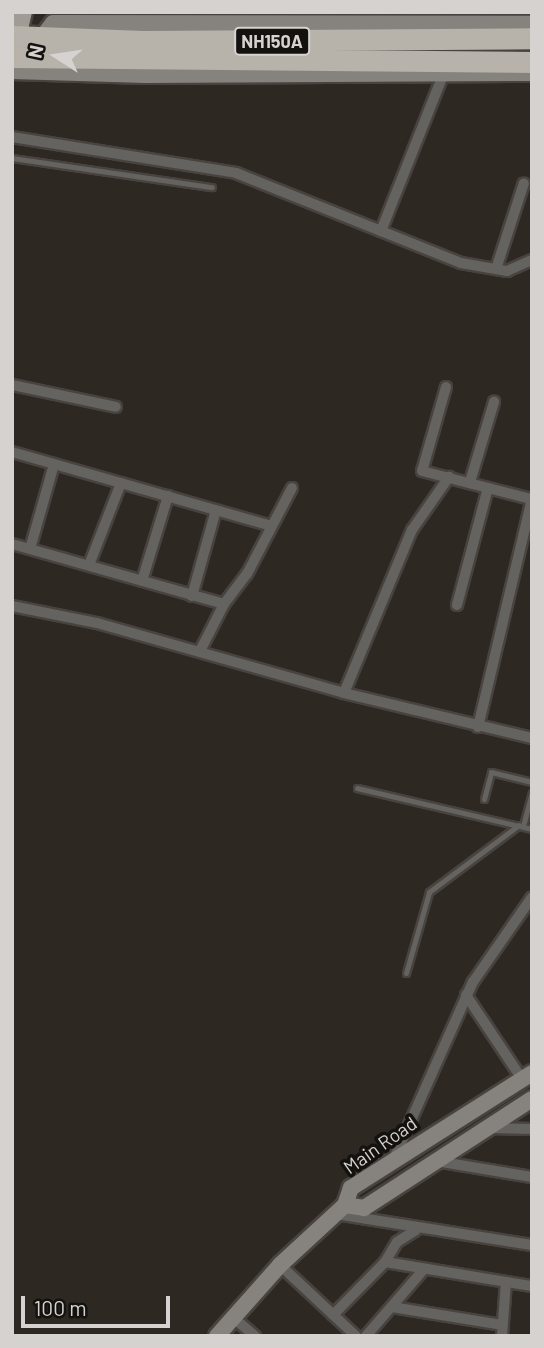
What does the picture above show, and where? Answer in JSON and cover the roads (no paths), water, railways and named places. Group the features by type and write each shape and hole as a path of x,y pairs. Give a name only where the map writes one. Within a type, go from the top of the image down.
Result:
{"highway":[{"name":"NH150A","path":"15,36 143,41 532,38"},
{"name":"NH150A","path":"12,58 532,62"}],"main road":[{"path":"12,58 15,36 23,12"}],"street":[{"path":"43,36 53,23 460,18 532,24"},
{"path":"12,71 532,73"},
{"path":"381,232 444,74"},
{"path":"12,137 236,173 461,264 507,271 532,260"},
{"path":"496,269 524,183"},
{"path":"12,385 116,407"},
{"path":"446,387 422,471 532,498 478,727"},
{"path":"470,482 494,402"},
{"path":"12,452 271,526"},
{"path":"30,549 54,464"},
{"path":"344,693 412,530 449,477"},
{"path":"89,565 121,483"},
{"path":"200,651 224,604 247,574 292,488"},
{"path":"457,605 488,488"},
{"path":"142,581 167,496"},
{"path":"192,596 216,510"},
{"path":"12,544 224,604"},
{"path":"12,606 200,651 344,693 532,738"},
{"path":"395,1156 467,995 532,897"},
{"path":"467,995 527,1076"},
{"name":"Main Road","path":"217,1336 280,1265 341,1209 351,1188 395,1156 527,1076"},
{"path":"341,1209 364,1208 532,1099"},
{"path":"486,1128 532,1129"},
{"path":"436,1161 532,1177"},
{"path":"341,1209 416,1230 532,1245"},
{"path":"333,1315 385,1262 397,1242 416,1230"},
{"path":"385,1262 532,1286"},
{"path":"280,1265 356,1336"},
{"path":"366,1336 424,1269"},
{"path":"392,1307 502,1330 506,1282"},
{"path":"234,1318 255,1336"}],"lane":[{"path":"12,158 212,187"},
{"path":"484,799 491,772 532,782"},
{"path":"357,788 532,829"},
{"path":"406,973 429,892 521,826 532,793"}]}
